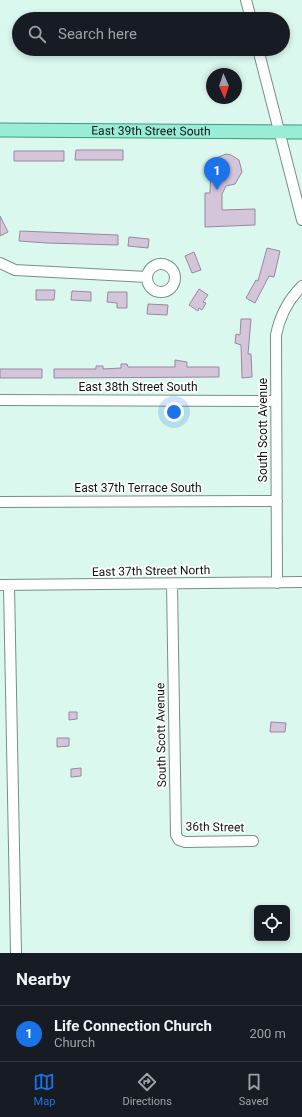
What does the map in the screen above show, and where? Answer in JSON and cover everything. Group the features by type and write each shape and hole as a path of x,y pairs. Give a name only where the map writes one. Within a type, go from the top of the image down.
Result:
{"main road":[{"name":"East 39th Street South","path":"0,130 302,132"}],"street":[{"path":"246,0 249,12"},
{"path":"260,56 302,220"},
{"path":"0,263 15,270 147,277"},
{"name":"South Scott Avenue","path":"277,583 276,335 279,322 292,296 302,286"},
{"name":"East 38th Street South","path":"0,400 276,401"},
{"name":"East 37th Terrace South","path":"0,502 277,501"},
{"name":"East 37th Street North","path":"5,585 302,582"},
{"name":"South Scott Avenue","path":"172,584 177,837"},
{"path":"5,585 16,953"},
{"name":"36th Street","path":"177,837 179,840 185,842 253,841"}],"building":[{"path":"76,150 123,150 123,160 75,160"},
{"path":"14,151 64,151 64,161 14,161"},
{"path":"226,154 239,160 242,172 235,184 226,186 222,194 222,210 255,209 255,225 205,227 205,193 210,193 211,166 216,158"},
{"path":"0,216 8,232 0,236"},
{"path":"20,231 118,235 118,245 19,241"},
{"path":"129,237 149,239 148,248 128,246"},
{"path":"267,248 280,251 274,277 269,276 255,303 246,298 256,280 258,281"},
{"path":"194,252 201,270 192,273 185,256"},
{"path":"199,289 208,295 203,302 206,303 202,310 199,308 198,311 189,305"},
{"path":"36,290 55,290 54,300 36,300"},
{"path":"72,291 91,292 91,301 71,300"},
{"path":"108,292 127,292 127,308 117,308 117,303 107,302"},
{"path":"148,304 168,305 167,315 147,314"},
{"path":"241,319 251,319 248,354 251,354 252,377 242,378 241,345 235,343 236,334 240,335"},
{"path":"175,360 187,362 187,367 219,367 219,377 54,378 54,369 96,369 96,366 103,366 103,369 121,368 121,364 127,364 128,367 175,367"},
{"path":"0,369 42,369 42,378 0,378"},
{"path":"69,712 77,712 77,719 69,720"},
{"path":"271,722 286,723 285,732 270,732"},
{"path":"57,738 69,738 69,746 57,747"},
{"path":"81,768 81,776 71,777 71,769"}],"place":[{"name":"Life Connection Church","path":"217,190"}]}
